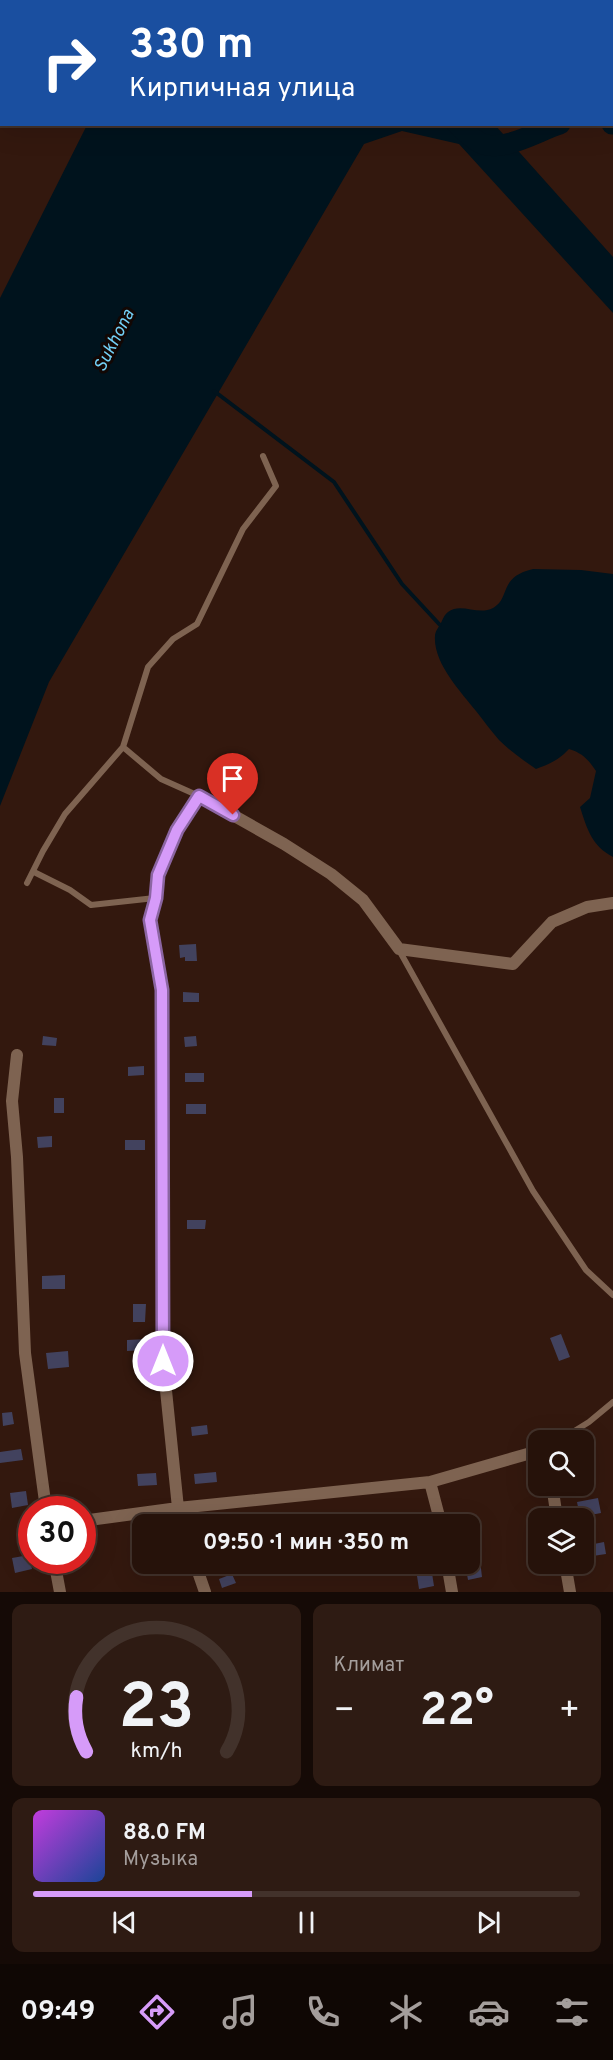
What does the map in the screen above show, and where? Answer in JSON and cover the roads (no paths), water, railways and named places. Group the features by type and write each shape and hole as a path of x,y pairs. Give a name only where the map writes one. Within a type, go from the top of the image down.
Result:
{"street":[{"path":"180,1514 163,1361 162,990 150,920 156,898 158,875 173,839 199,796 284,844 331,874 363,900 399,949 513,964 552,922 587,907 613,903"},
{"path":"17,1055 12,1101 17,1157 25,1353 44,1496"},
{"path":"96,1519 178,1508 430,1482 528,1454"},
{"path":"430,1482 438,1514"},
{"path":"57,1574 60,1592"},
{"path":"199,1574 205,1592"},
{"path":"449,1574 452,1592"},
{"path":"567,1574 570,1592"}],"lane":[{"path":"27,883 65,814 123,747 148,667 173,639 197,624 243,529 276,486 264,456"},
{"path":"123,747 161,779 199,796"},
{"path":"34,872 70,890 91,905 156,898"},
{"path":"399,949 533,1191 586,1270 613,1295"},
{"path":"576,1430 613,1402"}],"water":[{"name":"Sukhona","path":"86,126 496,126 613,257 613,313 459,144 402,131 364,144 49,682 0,806 0,298"},
{"path":"533,569 581,570 613,574 613,857 595,842 580,807 590,798 596,771 590,763 569,749 554,761 536,769 499,740 456,686 438,656 435,636 448,612 458,608 481,611 493,608 502,599 515,577"}],"waterway":[{"path":"459,126 476,140 492,146 511,143 555,126"},
{"path":"214,391 334,482 402,584 440,625"}]}
